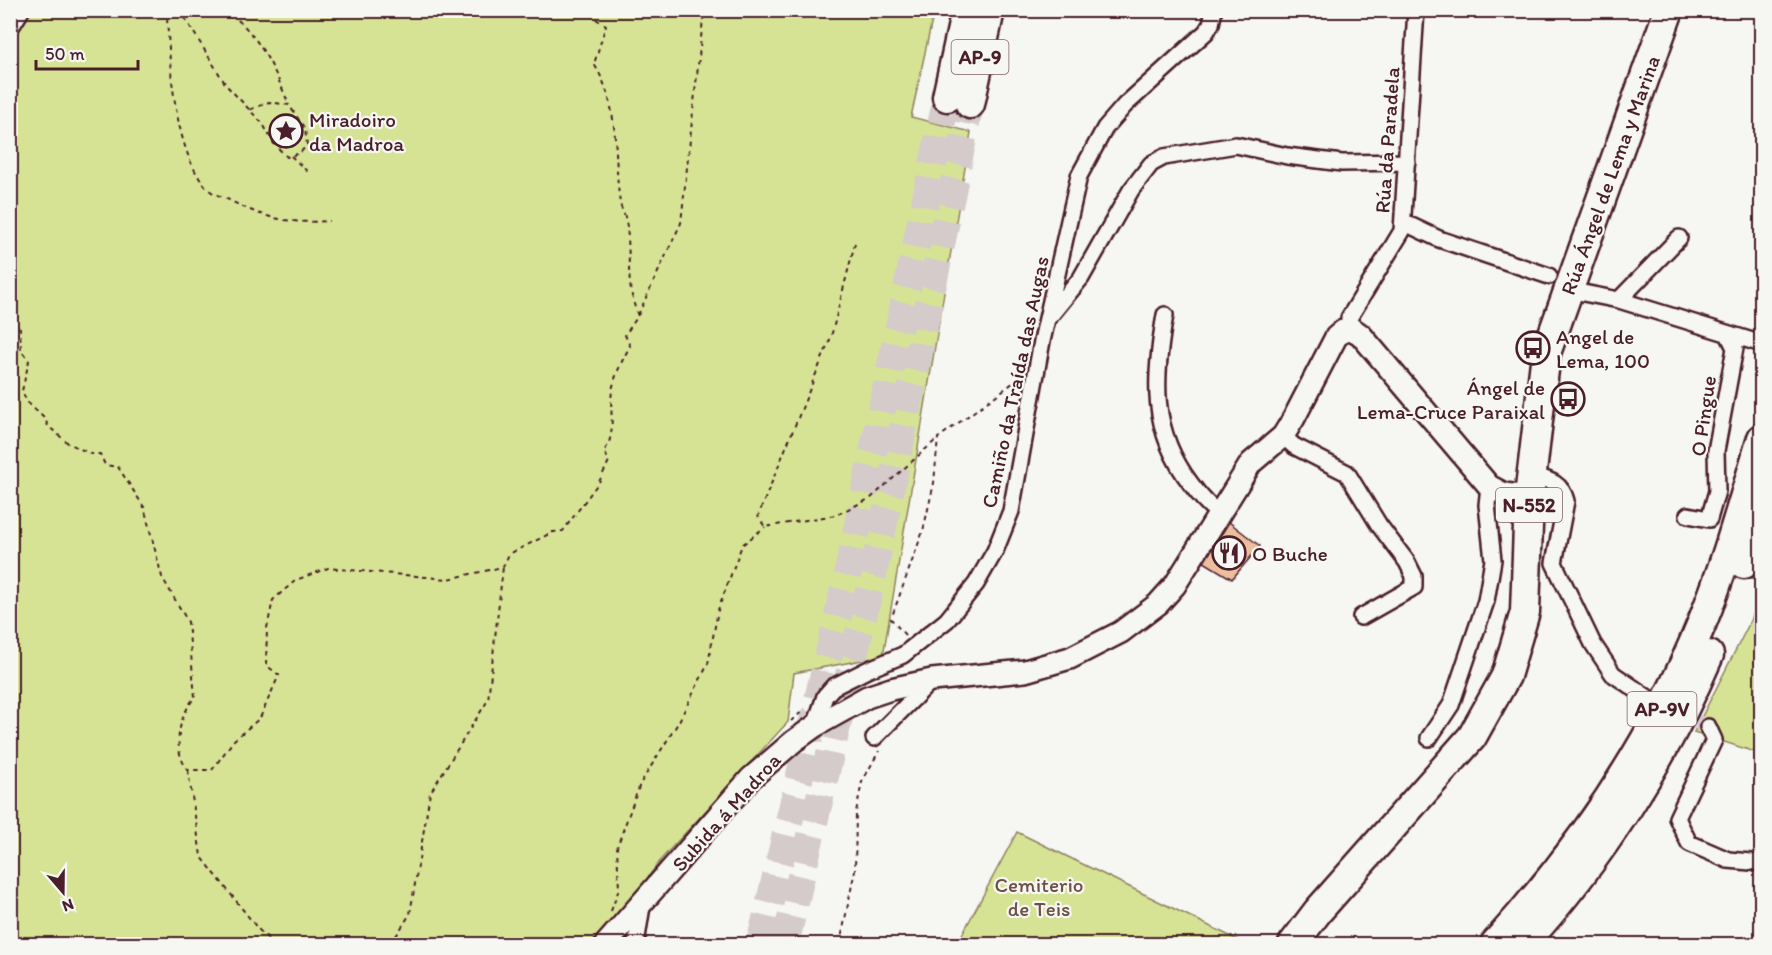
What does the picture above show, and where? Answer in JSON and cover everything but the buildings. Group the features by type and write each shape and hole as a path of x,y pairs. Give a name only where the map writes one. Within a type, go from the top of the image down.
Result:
{"highway":[{"name":"AP-9","path":"966,10 959,100 990,10"},
{"name":"Rúa Ángel de Lema y Marina","path":"1293,945 1318,911 1472,737 1506,676 1525,612 1530,486 1546,353 1559,283 1669,10"},
{"name":"AP-9V","path":"1495,945 1561,868 1606,807 1671,693 1701,626 1727,556 1761,438"},
{"name":"AP-9V","path":"1523,945 1578,878 1623,815 1660,755 1691,697 1719,630 1761,511"}],"street":[{"path":"10,22 18,10"},
{"name":"Camiño da Traída das Augas","path":"815,726 825,696 833,687 916,647 957,610 976,584 1004,532 1013,503 1047,320 1069,212 1079,176 1105,128 1125,105 1206,32 1211,24 1214,10"},
{"name":"Rúa da Paradela","path":"1349,329 1349,318 1402,231 1416,10"},
{"path":"1047,320 1081,278 1131,190 1151,164 1164,158 1236,145 1287,156 1342,163 1407,162"},
{"path":"1403,222 1439,239 1559,283 1754,342"},
{"path":"1620,300 1680,238"},
{"path":"1165,315 1158,358 1157,385 1165,442 1175,464 1199,495 1220,514"},
{"path":"1349,329 1361,335 1489,486 1504,494 1550,480 1564,492 1566,501 1554,563 1593,644 1613,674 1651,700"},
{"name":"Subida á Madroa","path":"606,945 751,778 815,726 867,697 932,680 1025,671 1070,658 1120,632 1158,604 1220,514 1251,463 1283,436 1336,337 1349,329"},
{"name":"O Pingue","path":"1688,515 1709,519 1718,491 1716,451 1735,348 1728,334"},
{"path":"1283,436 1294,446 1347,473 1414,576 1414,587 1361,617"},
{"path":"1429,738 1452,705 1486,601 1493,560 1487,505 1489,486"},
{"path":"874,738 932,680"},
{"path":"1708,727 1714,740 1677,818 1689,843 1728,860 1761,863"},
{"path":"636,945 642,906"}],"path":[{"path":"169,10 167,18 171,71 180,123 188,157 209,190 259,216 304,223 330,221"},
{"path":"180,10 226,85 263,124 274,144 287,157 300,153 307,145 305,129 289,105 278,76 256,42 231,14 223,10"},
{"path":"596,10 596,19 606,25 594,64 605,81 615,123 620,206 626,219 628,283 638,316"},
{"path":"391,945 410,914 430,793 488,700 503,567 509,554 553,532 563,531 599,482 609,461 604,451 611,443 612,395 615,375 630,346 626,335 638,316 681,223 704,10"},
{"path":"249,110 269,102 289,105"},
{"path":"291,156 310,174"},
{"path":"765,527 758,516 831,337 855,243"},
{"path":"10,324 20,328 21,350 29,361 22,391 27,402 45,419 48,426 68,442 91,454 100,454 105,465 118,467 144,507 162,578 188,622 195,697 184,710 178,746 180,760 188,770 201,856 258,929 274,945"},
{"path":"609,919 619,890 617,847 640,784 678,723 708,664 718,610 742,545 765,527 836,515 871,498 938,438 1038,365"},
{"path":"916,647 891,619 923,531 934,483 938,438"},
{"path":"188,770 212,770 234,740 260,718 279,675 266,665 267,628 273,600 296,580 328,568 448,579 503,567"},
{"path":"840,945 855,870 856,812 862,782 876,759 881,741 874,738"}],"green space":[{"path":"10,11 934,11 911,117 971,132 883,656 794,673 788,722 664,856 597,944 11,944"},
{"path":"1761,588 1761,754 1694,732 1752,618"},
{"name":"Cemiterio de Teis","path":"1017,832 1246,944 957,944"}],"tunnel":[{"path":"760,944 847,577 947,97"},
{"path":"785,944 874,570 970,104"},
{"path":"1676,712 1708,727"}],"place":[{"name":"Miradoiro da Madroa","path":"286,131"},
{"name":"Angel de Lema, 100","path":"1533,348"},
{"name":"Ángel de Lema-Cruce Paraixal","path":"1568,399"},
{"name":"O Buche","path":"1229,553"}]}
